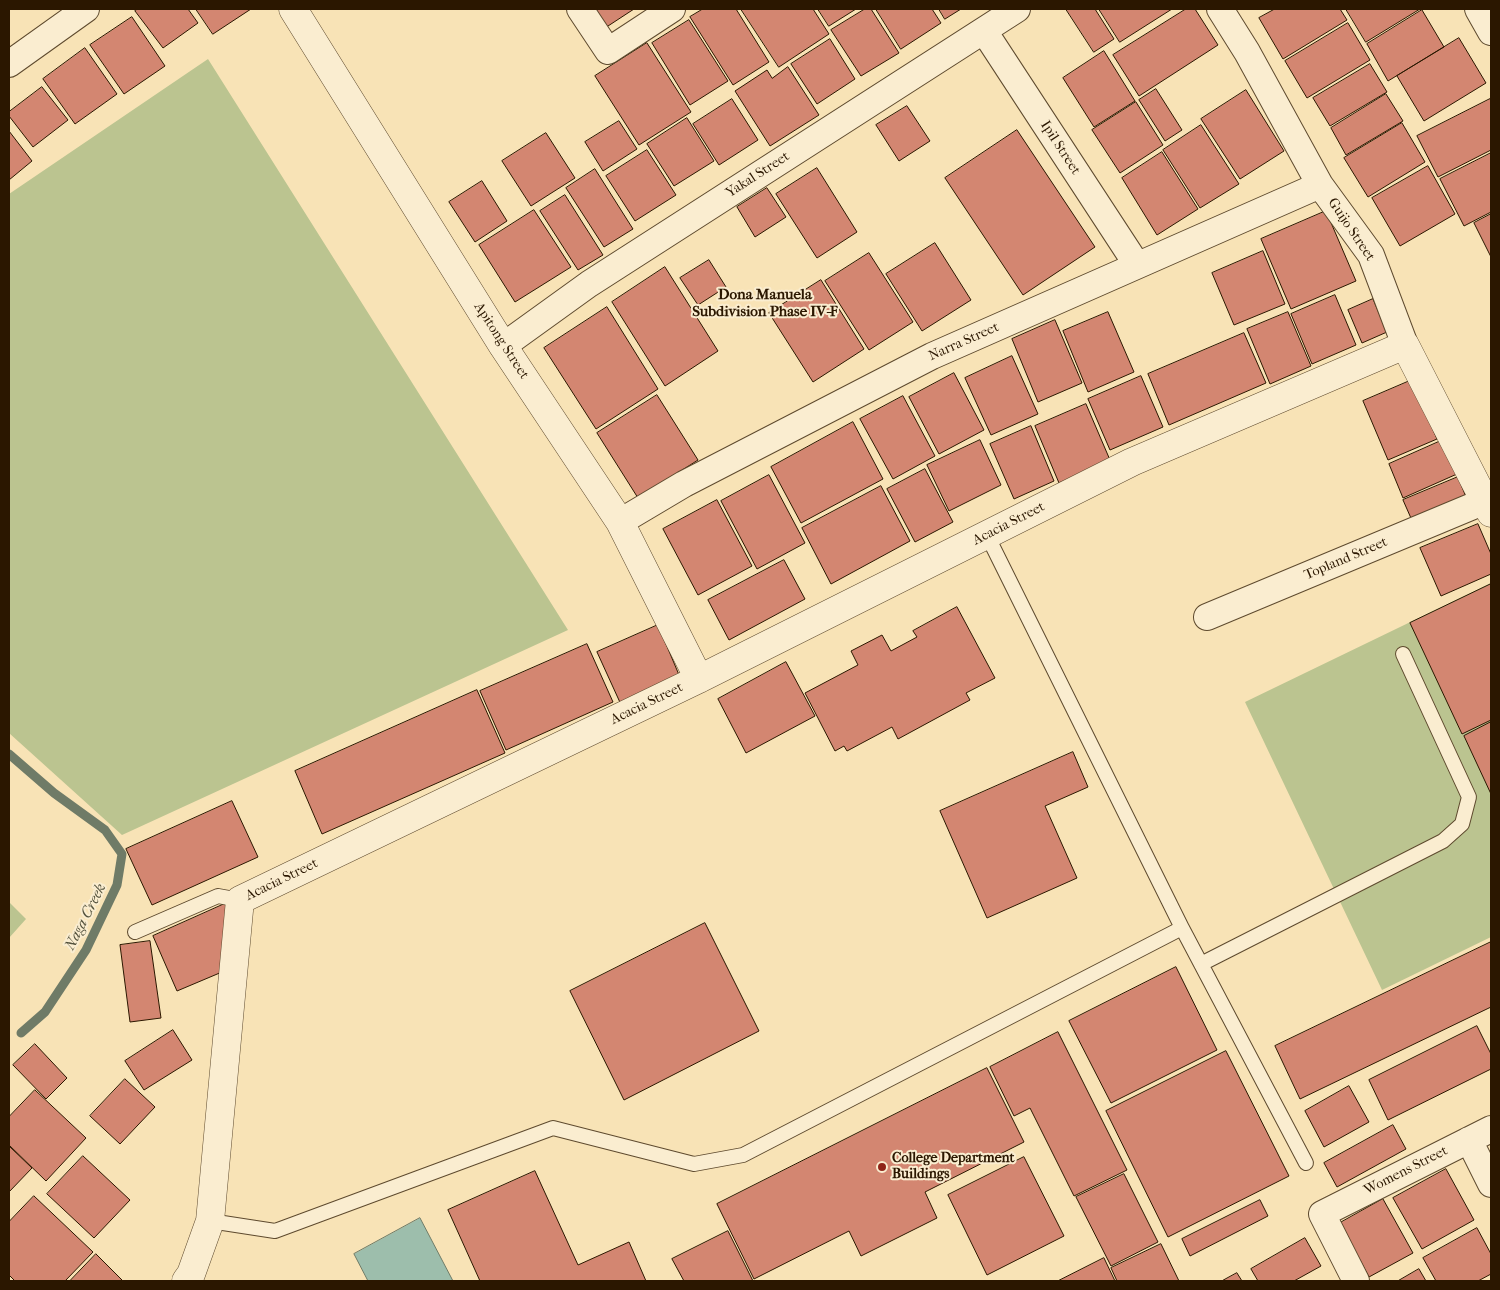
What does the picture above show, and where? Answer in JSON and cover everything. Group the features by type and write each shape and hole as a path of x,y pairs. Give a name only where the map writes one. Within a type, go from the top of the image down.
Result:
{"street":[{"path":"9,64 86,9"},
{"name":"Apitong Street","path":"293,9 503,346 620,522 699,679"},
{"path":"580,9 608,51 672,9"},
{"name":"Yakal Street","path":"503,346 597,279 1016,9"},
{"name":"Guijo Street","path":"1220,9 1247,52 1320,185 1371,255 1405,345 1488,507"},
{"path":"1478,9 1491,32"},
{"name":"Ipil Street","path":"984,31 1137,265"},
{"name":"Narra Street","path":"620,522 684,484 932,356 1320,185"},
{"name":"Acacia Street","path":"186,1281 191,1274 210,1221 240,900 699,679 1132,462 1405,345"},
{"name":"Topland Street","path":"1207,617 1488,507"},
{"path":"1480,1134 1491,1184"},
{"name":"Womens Street","path":"1356,1281 1322,1214 1480,1134"}],"lane":[{"path":"987,535 1182,928 1306,1163"},
{"path":"1202,964 1443,841 1462,824 1469,797 1403,654"},
{"path":"135,932 218,896 240,900"},
{"path":"210,1221 275,1230 553,1128 694,1164 743,1155 1182,928"}],"green space":[{"path":"208,59 568,630 122,835 9,733 9,194"},
{"path":"1491,583 1491,937 1382,990 1245,702"},
{"path":"9,902 26,919 9,938"}],"shaded area":[{"path":"420,1218 453,1281 368,1281 354,1254"}],"building":[{"path":"138,9 188,9 198,23 163,48 135,11"},
{"path":"196,9 251,9 213,34"},
{"path":"593,9 634,9 605,28"},
{"path":"703,9 736,9 769,62 733,85 690,17"},
{"path":"741,9 813,9 829,34 779,67"},
{"path":"818,9 856,9 829,26"},
{"path":"865,9 871,9 899,53 861,76 831,30"},
{"path":"876,9 932,9 941,23 901,49"},
{"path":"939,9 961,9 945,19"},
{"path":"1066,9 1095,9 1114,39 1094,52"},
{"path":"1099,9 1172,9 1120,42"},
{"path":"1186,9 1195,9 1218,45 1139,96 1113,55"},
{"path":"1275,9 1340,9 1347,20 1283,59 1259,18"},
{"path":"1346,9 1420,9 1366,42"},
{"path":"1422,10 1444,47 1388,81 1367,44"},
{"path":"132,17 165,66 124,94 90,45"},
{"path":"689,20 728,81 690,105 652,43"},
{"path":"1348,23 1370,60 1307,98 1285,61"},
{"path":"1459,38 1486,83 1424,121 1397,76"},
{"path":"830,39 855,79 817,104 791,64"},
{"path":"647,43 691,112 639,145 595,76"},
{"path":"85,48 117,94 75,124 43,79"},
{"path":"1104,51 1135,101 1094,127 1063,78"},
{"path":"1370,64 1387,92 1330,126 1313,98"},
{"path":"788,67 819,115 770,146 735,91 767,70 772,78"},
{"path":"42,87 68,120 33,147 9,116 9,112"},
{"path":"1156,89 1182,130 1165,141 1139,100"},
{"path":"1246,90 1284,151 1240,179 1201,119"},
{"path":"1386,94 1403,121 1346,155 1331,128"},
{"path":"732,99 758,140 719,165 693,124"},
{"path":"1490,99 1491,150 1438,177 1417,136"},
{"path":"1136,102 1163,145 1120,173 1092,130"},
{"path":"907,106 930,141 899,161 876,125"},
{"path":"687,118 714,161 674,186 647,144"},
{"path":"619,121 637,149 603,171 585,142"},
{"path":"1402,123 1425,162 1368,197 1344,158"},
{"path":"1201,125 1239,184 1200,208 1163,150"},
{"path":"1017,130 1095,247 1023,295 945,178"},
{"path":"9,131 32,161 9,180"},
{"path":"546,133 575,178 531,206 502,161"},
{"path":"647,150 676,195 635,221 606,176"},
{"path":"1162,152 1198,209 1157,235 1122,178"},
{"path":"1491,153 1491,212 1464,226 1440,179"},
{"path":"1428,166 1455,214 1400,246 1372,198"},
{"path":"817,168 857,232 817,258 776,194"},
{"path":"595,169 633,229 604,247 566,188"},
{"path":"482,181 507,221 475,242 449,202"},
{"path":"767,188 786,217 755,237 737,207"},
{"path":"565,195 603,255 578,270 540,211"},
{"path":"534,210 571,267 515,302 479,245"},
{"path":"1326,211 1356,281 1291,309 1261,239"},
{"path":"1491,214 1491,257 1474,223"},
{"path":"935,243 971,300 922,331 886,274"},
{"path":"1263,251 1285,304 1234,325 1212,273"},
{"path":"869,253 913,322 869,350 825,281"},
{"path":"709,260 726,287 698,305 680,278"},
{"path":"665,267 718,351 665,386 612,302"},
{"path":"821,280 864,349 813,382 769,313"},
{"path":"1335,295 1356,345 1312,364 1291,314"},
{"path":"1373,299 1387,332 1362,343 1348,310"},
{"path":"607,307 658,389 596,429 544,348"},
{"path":"1108,312 1134,372 1088,392 1063,331"},
{"path":"1288,312 1311,366 1270,384 1247,329"},
{"path":"1055,320 1082,383 1038,402 1012,339"},
{"path":"1244,333 1266,383 1169,425 1148,374"},
{"path":"1012,356 1038,414 991,435 965,378"},
{"path":"954,373 984,430 939,454 909,397"},
{"path":"1141,376 1163,427 1110,450 1088,399"},
{"path":"1412,380 1437,439 1388,460 1363,401"},
{"path":"657,395 698,460 638,498 597,433"},
{"path":"903,396 935,456 893,479 860,419"},
{"path":"1086,404 1110,460 1059,483 1035,426"},
{"path":"853,422 883,479 801,523 771,467"},
{"path":"1031,426 1054,481 1014,499 990,444"},
{"path":"980,440 1001,485 949,511 927,465"},
{"path":"1443,440 1457,474 1403,498 1389,464"},
{"path":"925,469 953,522 915,542 887,489"},
{"path":"769,475 805,543 757,569 721,501"},
{"path":"1458,477 1468,502 1414,525 1403,500"},
{"path":"881,486 910,541 831,584 802,528"},
{"path":"717,500 752,566 698,595 663,529"},
{"path":"1478,524 1491,554 1491,574 1441,596 1420,548"},
{"path":"784,560 805,599 729,640 708,600"},
{"path":"1491,584 1491,720 1462,734 1410,623"},
{"path":"957,607 995,678 966,693 970,700 898,739 892,727 847,751 844,746 835,751 805,693 858,665 851,651 882,635 891,651 917,637 913,631"},
{"path":"658,625 682,682 623,709 597,652"},
{"path":"587,644 613,702 506,750 480,691"},
{"path":"786,662 815,716 746,753 718,699"},
{"path":"477,690 505,753 322,834 295,771"},
{"path":"1491,722 1491,794 1464,736"},
{"path":"1073,752 1088,787 1045,806 1077,878 987,918 940,811"},
{"path":"232,801 258,857 152,905 126,849"},
{"path":"231,901 222,972 177,991 153,936"},
{"path":"705,923 759,1031 624,1100 570,991"},
{"path":"150,941 161,1018 130,1022 120,945"},
{"path":"1491,942 1491,1007 1300,1099 1275,1046"},
{"path":"1176,967 1217,1050 1111,1103 1069,1021"},
{"path":"1477,1026 1491,1054 1491,1069 1388,1120 1369,1080"},
{"path":"173,1030 192,1060 144,1090 125,1061"},
{"path":"1058,1032 1127,1170 1074,1196 1030,1108 1014,1116 990,1067"},
{"path":"35,1044 67,1078 46,1099 13,1065"},
{"path":"1226,1051 1289,1176 1168,1237 1106,1111"},
{"name":"College Department Buildings","path":"987,1068 1024,1142 925,1192 937,1218 861,1256 849,1231 754,1279 717,1204"},
{"path":"125,1079 155,1107 120,1144 90,1116"},
{"path":"1349,1086 1369,1122 1324,1147 1305,1111"},
{"path":"35,1090 86,1138 46,1181 9,1145 9,1117"},
{"path":"1393,1125 1406,1149 1337,1187 1324,1163"},
{"path":"9,1146 32,1168 9,1192"},
{"path":"83,1156 130,1200 94,1238 47,1194"},
{"path":"1024,1157 1064,1236 987,1275 948,1195"},
{"path":"1446,1169 1474,1220 1422,1249 1393,1198"},
{"path":"535,1171 578,1265 629,1242 646,1281 480,1281 448,1210"},
{"path":"1124,1174 1158,1242 1111,1266 1076,1197"},
{"path":"34,1196 93,1252 65,1281 15,1281 9,1275 9,1222"},
{"path":"1383,1199 1413,1253 1369,1277 1340,1223"},
{"path":"1260,1200 1268,1216 1190,1256 1182,1239"},
{"path":"1477,1228 1491,1254 1491,1274 1478,1281 1436,1281 1423,1258"},
{"path":"728,1231 753,1281 684,1281 672,1259"},
{"path":"1305,1238 1321,1266 1294,1281 1258,1281 1251,1269"},
{"path":"1161,1244 1179,1281 1117,1281 1111,1268"},
{"path":"96,1254 122,1280 70,1281"},
{"path":"1104,1258 1115,1281 1058,1281"},
{"path":"1419,1269 1426,1281 1398,1281"},
{"path":"1237,1273 1242,1281 1222,1281"}],"waterway":[{"name":"Naga Creek","path":"9,754 54,793 105,830 122,854 117,885 86,950 45,1012 21,1033"}],"place":[{"name":"College Department Buildings","path":"882,1167"}],"district":[{"name":"Dona Manuela Subdivision Phase IV-F","path":"765,304"}]}
